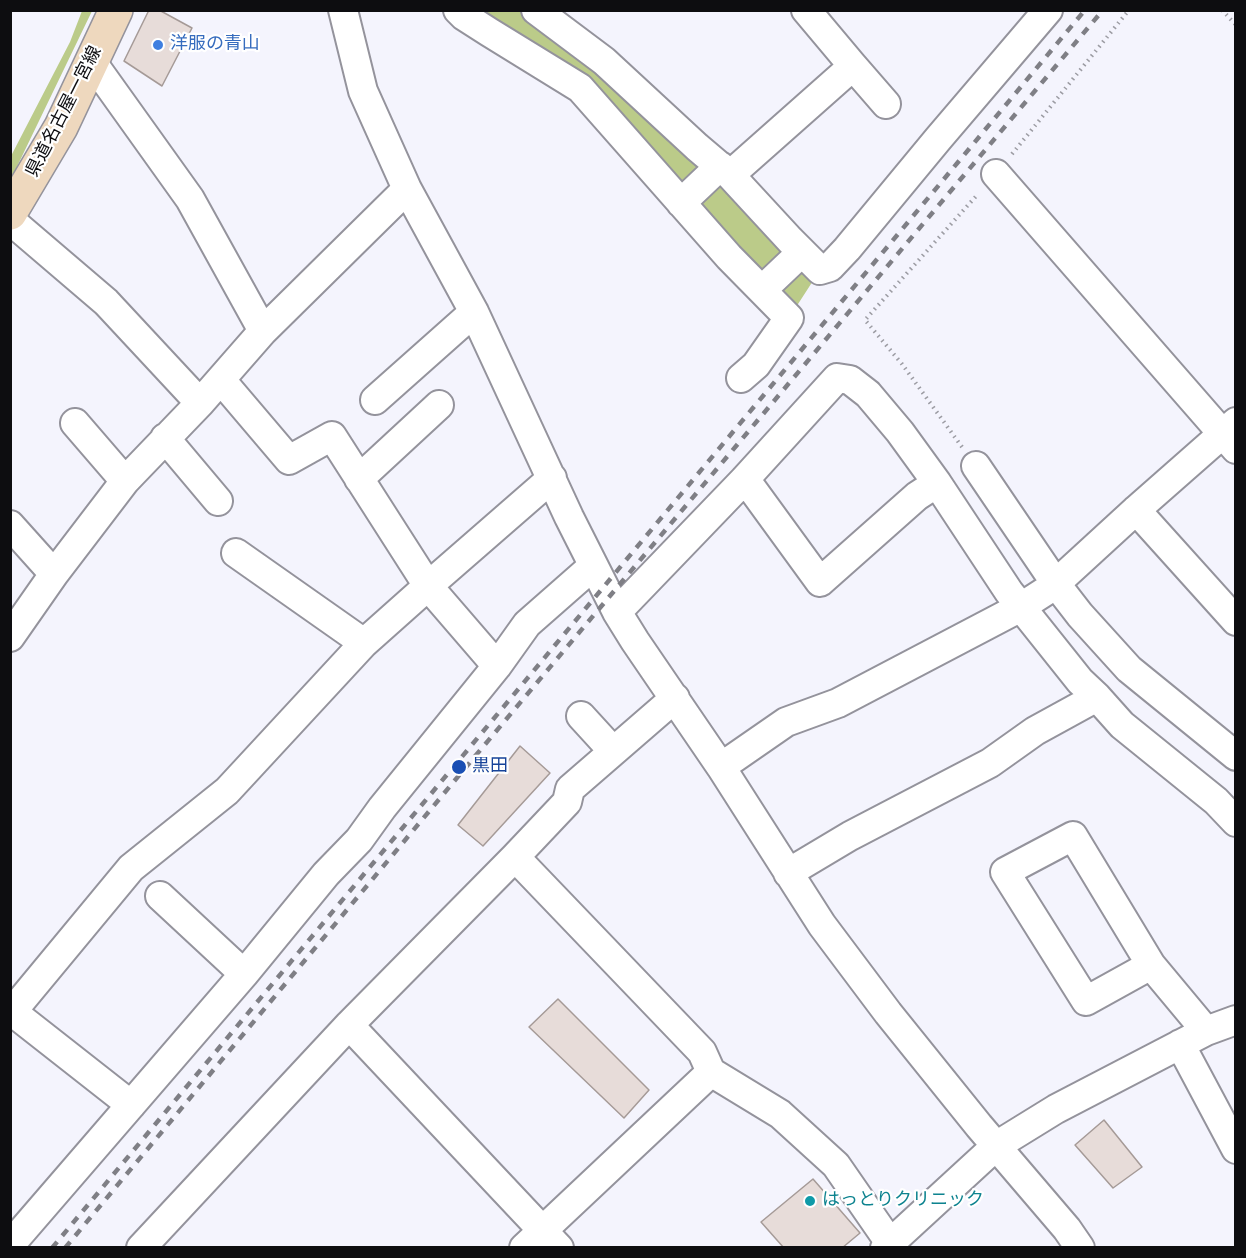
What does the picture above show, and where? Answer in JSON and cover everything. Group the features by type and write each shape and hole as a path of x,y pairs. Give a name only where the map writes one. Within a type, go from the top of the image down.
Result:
{"main road":[{"name":"県道名古屋一宮線","path":"10,213 61,127 116,10"}],"street":[{"path":"343,10 363,91 406,189 474,312 593,566 617,612 822,925 888,1013 1067,1229 1080,1248"},
{"path":"458,10 489,32 580,88 729,257 789,318 756,365 741,378"},
{"path":"536,10 604,61 725,171 820,270 830,267 847,249 1048,10"},
{"path":"806,10 886,104"},
{"path":"580,88 604,61"},
{"path":"92,62 190,199 263,331"},
{"path":"681,203 725,171 853,66"},
{"path":"721,768 786,722 838,704 1021,607 1056,584 1136,510 1231,435 996,174"},
{"path":"14,626 125,482 200,403 263,331 406,189"},
{"path":"10,220 106,302 200,403"},
{"path":"762,290 802,252"},
{"path":"375,400 474,312"},
{"path":"617,612 745,479 837,378 850,380 868,394 900,432 1009,592 1080,681 1097,696 1122,725 1216,801 1236,822"},
{"path":"221,380 289,460 332,436 428,586 497,666"},
{"path":"359,479 439,405"},
{"path":"75,423 125,482"},
{"path":"165,438 218,501"},
{"path":"976,466 1056,584 1080,615 1129,669 1236,756"},
{"path":"131,1105 11,1012 131,868 227,791 364,643 552,478"},
{"path":"745,479 820,582 917,496 936,483"},
{"path":"1136,510 1236,621"},
{"path":"10,525 54,574"},
{"path":"236,553 364,643"},
{"path":"10,1245 244,974 326,874 359,840 382,808 497,666 527,624 593,566"},
{"path":"788,873 850,836 990,763 1035,732 1097,696"},
{"path":"145,1246 349,1024 567,802 570,789 675,698"},
{"path":"580,716 613,752"},
{"path":"1151,965 1086,1000 1005,872 1073,836 1151,965 1206,1031"},
{"path":"515,857 702,1052 711,1072 780,1114 836,1165 888,1245 996,1146 1056,1109 1206,1031 1236,1020"},
{"path":"160,896 244,974"},
{"path":"349,1024 542,1242 711,1072"},
{"path":"1180,1044 1236,1149"}],"path":[{"path":"976,466 902,364 865,320 996,174 1129,10"},
{"path":"1222,10 1236,26"}],"green space":[{"path":"82,11 92,11 11,179 11,156 70,42"},
{"path":"458,11 536,11 820,270 789,318 580,88"}],"building":[{"name":"洋服の青山","path":"149,10 159,10 192,28 162,86 124,61"},
{"path":"520,746 550,773 483,846 458,825"},
{"path":"558,999 649,1090 624,1118 529,1027"},
{"path":"1104,1120 1142,1167 1113,1188 1075,1145"},
{"name":"はっとりクリニック","path":"813,1179 860,1233 842,1248 784,1248 761,1222"}],"railway":[{"path":"52,1248 1085,10"},
{"path":"65,1248 1103,10"}],"place":[{"name":"洋服の青山","path":"158,45"},
{"name":"黒田","path":"459,767"},
{"name":"はっとりクリニック","path":"810,1201"}]}
